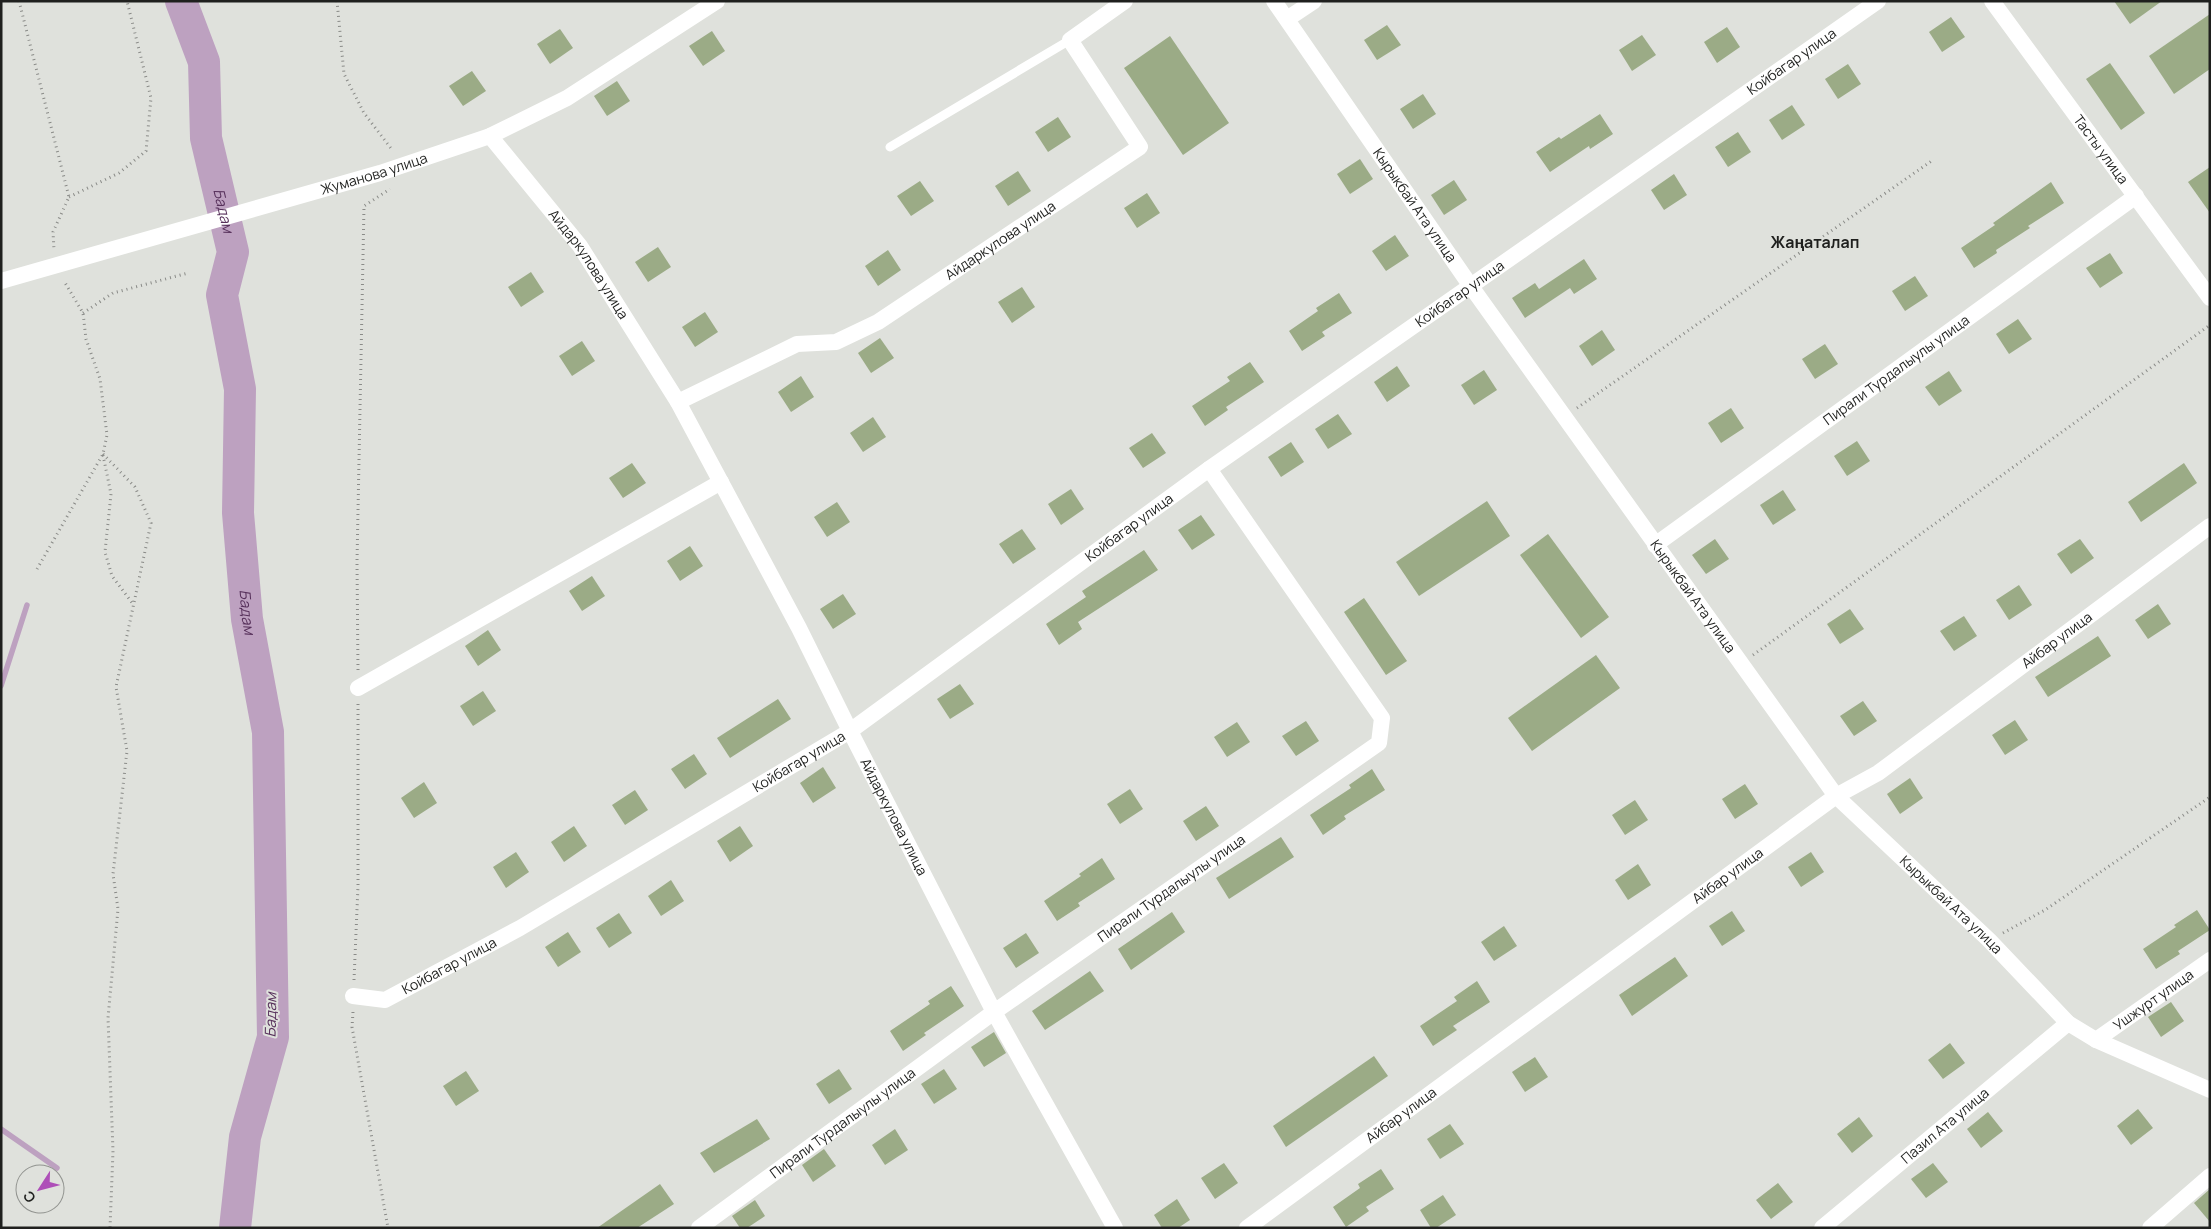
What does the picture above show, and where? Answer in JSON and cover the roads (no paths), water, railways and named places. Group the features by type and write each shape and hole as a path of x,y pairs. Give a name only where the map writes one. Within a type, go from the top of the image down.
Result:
{"street":[{"name":"Жуманова улица","path":"1,281 380,173 490,136 567,98 718,1"},
{"path":"1070,40 1125,1"},
{"name":"Кырыкбай Ата улица","path":"1274,1 1470,285 1836,796 1989,940 2068,1023 2096,1040 2210,1090"},
{"path":"1287,19 1314,1"},
{"name":"Койбагар улица","path":"353,996 385,1000 393,996 520,928 850,731 1209,469 1878,1"},
{"name":"Тасты улица","path":"1992,1 2210,298"},
{"name":"Айдаркулова улица","path":"678,402 797,344 836,342 878,322 1140,147 1070,40"},
{"name":"Айдаркулова улица","path":"490,136 580,246 678,402 799,628 994,1012 1115,1228"},
{"name":"Пирали Турдалыулы улица","path":"1655,545 2136,196"},
{"name":"Пирали Турдалыулы улица","path":"699,1228 994,1012 1379,743 1382,718 1209,469"},
{"path":"358,688 721,482"},
{"name":"Айбар улица","path":"1247,1228 1836,796 1878,773 2210,526"},
{"name":"Ушжурт улица","path":"2096,1040 2210,960"},
{"name":"Пазил Ата улица","path":"1822,1228 2068,1023"},
{"path":"2150,1228 2210,1176"}],"lane":[{"path":"890,147 1070,40"}],"waterway":[{"name":"Бадам","path":"181,1 204,62 206,138 233,252 222,295 240,389 238,513 247,619 268,732 273,1037 245,1137 235,1228"},
{"path":"1,686 27,605"},
{"path":"1,1129 51,1164"}],"district":[{"name":"Жаңаталап","path":"1815,242"}]}
